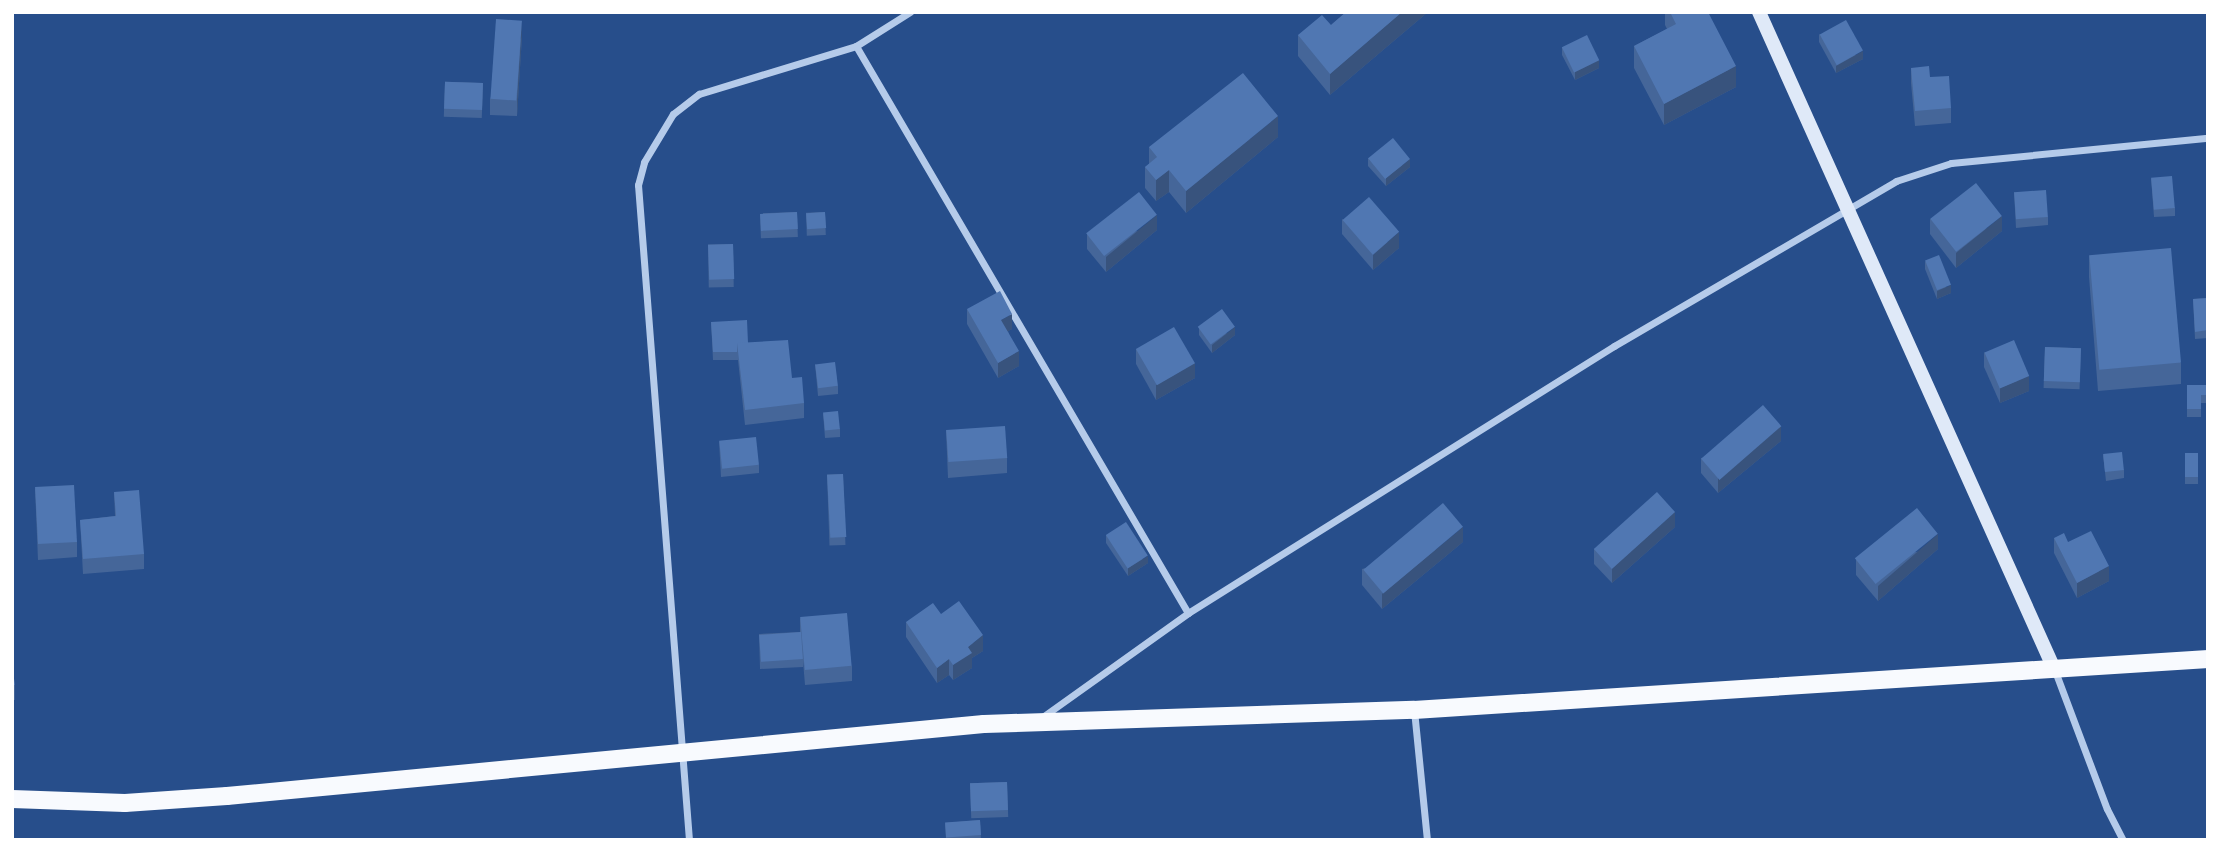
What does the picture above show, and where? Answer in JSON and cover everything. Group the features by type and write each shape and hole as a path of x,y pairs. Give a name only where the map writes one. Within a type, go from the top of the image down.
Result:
{"main road":[{"path":"12,799 125,803 227,796 685,749 984,724 1032,725 1414,710 2055,671 2208,659"}],"street":[{"path":"689,840 685,749 638,185 643,162 673,114 699,94 856,46 910,12"},
{"path":"1759,12 1849,207 2055,671 2107,809 2123,840"},
{"path":"856,46 1188,613"},
{"path":"1032,725 1188,613 1614,346 1896,181 1951,163 2208,138"},
{"path":"1414,710 1427,840"}],"building":[{"path":"1346,12 1402,12 1330,74 1298,35 1322,15 1331,25"},
{"path":"1670,12 1708,12 1736,66 1664,104 1634,46 1676,24"},
{"path":"496,19 522,21 516,101 490,99"},
{"path":"1846,20 1863,51 1837,65 1820,35"},
{"path":"1587,35 1599,60 1574,72 1562,47"},
{"path":"1929,66 1930,77 1949,76 1951,108 1915,111 1911,68"},
{"path":"1243,73 1278,116 1186,191 1169,170 1156,180 1145,167 1157,157 1149,147"},
{"path":"445,82 483,83 482,110 444,109"},
{"path":"1393,138 1410,159 1385,179 1368,158"},
{"path":"2172,176 2175,208 2154,210 2151,178"},
{"path":"1976,183 2002,216 1956,252 1930,219"},
{"path":"2046,190 2048,217 2016,219 2014,192"},
{"path":"1139,192 1157,215 1104,256 1086,233"},
{"path":"1369,197 1399,232 1373,255 1343,220"},
{"path":"797,212 798,229 761,231 760,214"},
{"path":"825,212 826,228 807,229 806,213"},
{"path":"733,244 734,279 709,280 708,245"},
{"path":"2171,248 2181,363 2099,370 2089,255"},
{"path":"1939,255 1951,285 1937,290 1925,261"},
{"path":"1000,291 1012,314 1001,320 1019,351 998,363 967,309"},
{"path":"2208,298 2208,330 2195,332 2193,299"},
{"path":"1222,309 1235,327 1211,344 1198,327"},
{"path":"747,320 748,343 737,343 737,352 713,352 711,322"},
{"path":"1174,327 1195,363 1157,385 1136,349"},
{"path":"788,340 792,378 802,377 804,403 745,410 737,343"},
{"path":"2014,340 2029,376 2000,388 1985,353"},
{"path":"2045,347 2081,348 2080,382 2044,381"},
{"path":"835,362 838,386 818,388 815,364"},
{"path":"2187,385 2208,385 2208,395 2201,395 2201,409 2187,409"},
{"path":"1763,405 1781,426 1719,480 1701,459"},
{"path":"838,411 840,429 825,430 823,413"},
{"path":"1005,426 1007,458 948,462 946,430"},
{"path":"756,437 759,465 722,469 719,441"},
{"path":"2122,452 2124,470 2105,472 2103,454"},
{"path":"2185,453 2198,453 2198,477 2185,477"},
{"path":"843,474 846,537 830,538 827,475"},
{"path":"74,485 77,542 38,544 35,487"},
{"path":"139,490 144,554 83,559 80,520 116,516 114,492"},
{"path":"1657,492 1675,512 1612,569 1594,549"},
{"path":"1443,503 1463,527 1383,594 1363,570"},
{"path":"1917,508 1938,534 1876,584 1855,558"},
{"path":"1126,522 1148,556 1128,569 1106,535"},
{"path":"2091,531 2109,566 2077,583 2054,538 2064,533 2068,542"},
{"path":"959,601 983,635 968,647 972,653 953,665 949,659 937,668 906,622 933,603 941,614"},
{"path":"847,613 852,666 805,670 800,617"},
{"path":"801,632 803,659 761,662 759,635"},
{"path":"1007,782 1008,810 971,811 970,783"},
{"path":"980,820 981,835 946,837 945,822"}]}
